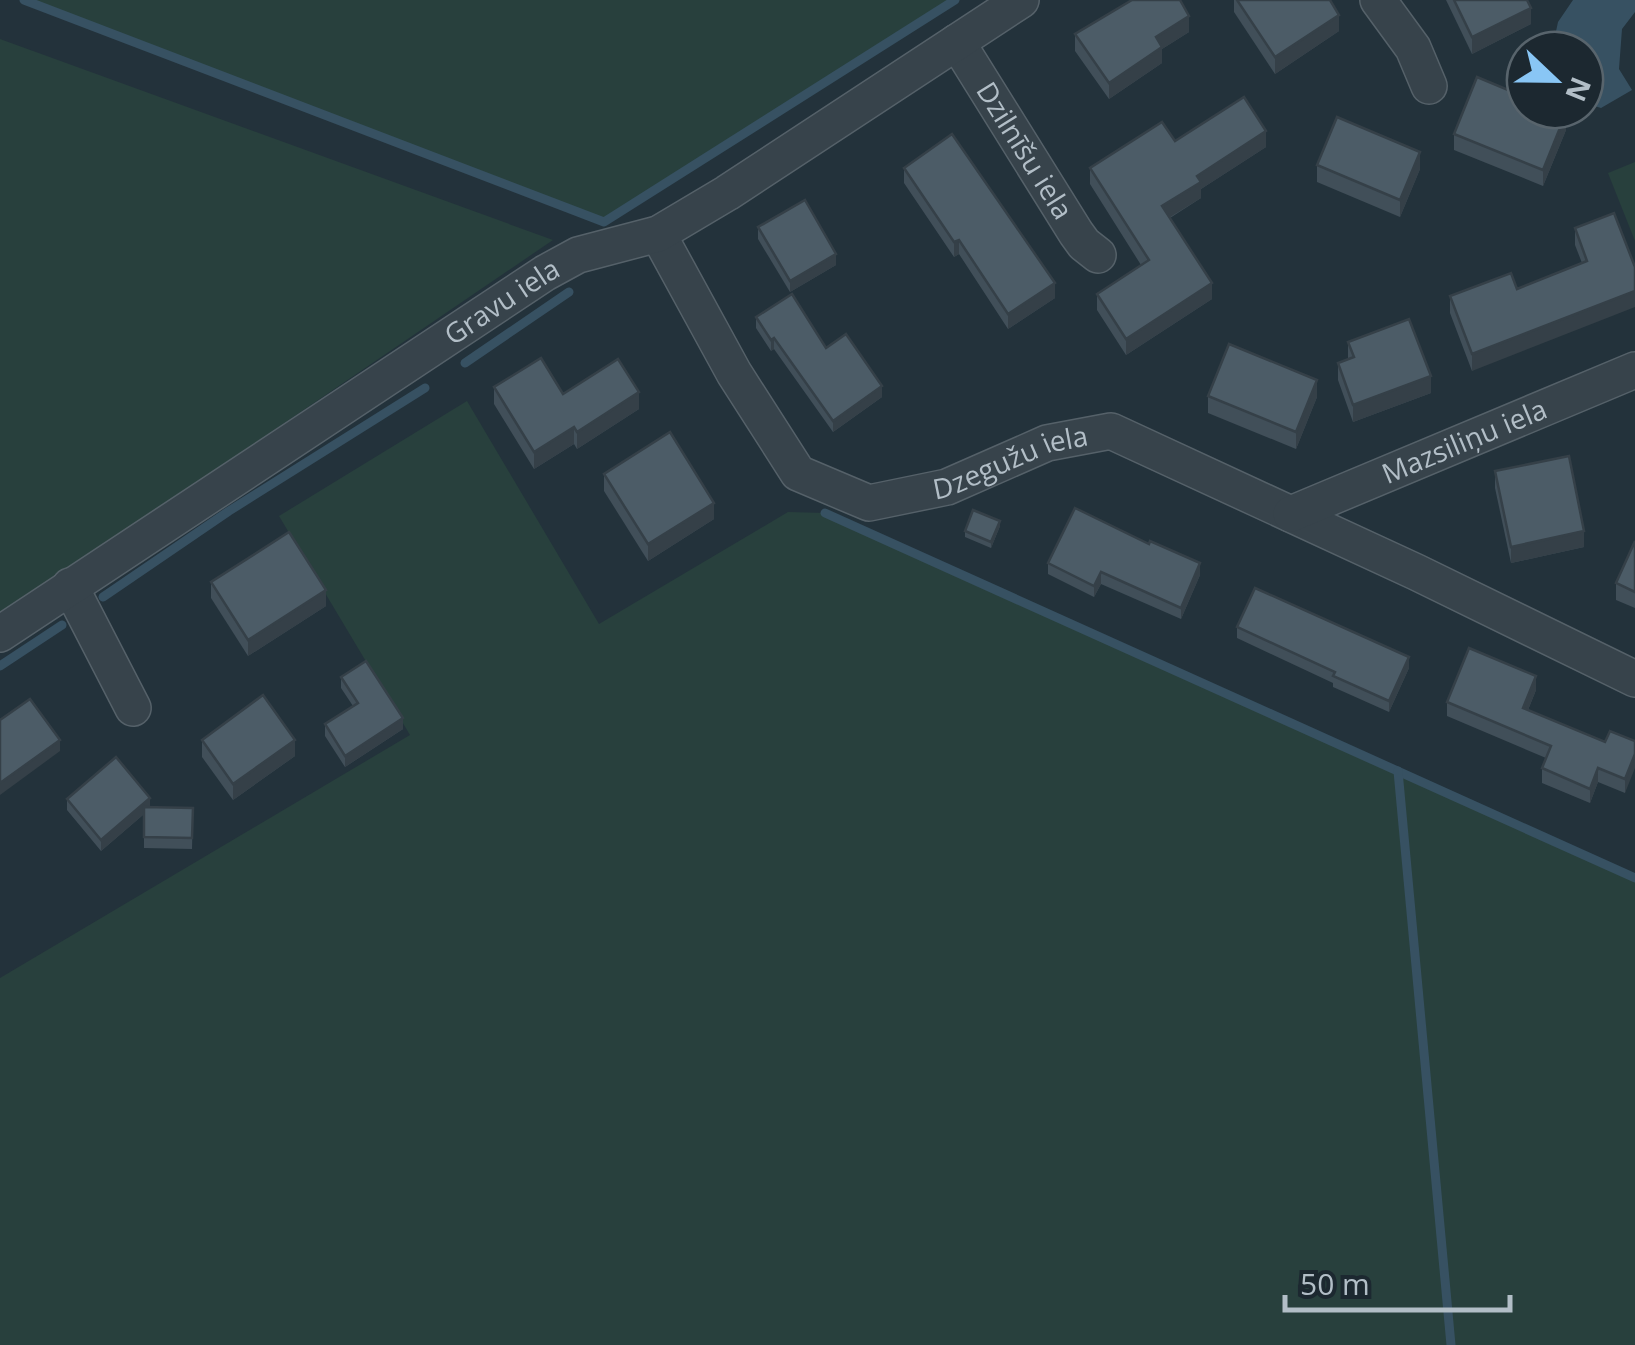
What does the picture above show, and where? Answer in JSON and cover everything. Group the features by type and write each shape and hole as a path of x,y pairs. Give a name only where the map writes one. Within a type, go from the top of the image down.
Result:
{"street":[{"name":"Gravu iela","path":"0,634 546,273 578,255 658,234 1021,0"},
{"path":"1378,0 1413,48 1429,86"},
{"name":"Dzilnīšu iela","path":"957,42 1076,233 1098,255"},
{"name":"Dzegužu iela","path":"658,234 734,372 798,473 869,504 947,487 1048,442 1112,431 1635,679"},
{"name":"Mazsiliņu iela","path":"1291,514 1635,370"},
{"path":"70,586 133,708"}],"green space":[{"path":"24,0 955,0 604,222"},
{"path":"0,39 553,240 0,617"},
{"path":"1635,162 1635,241 1608,173"},
{"path":"467,401 599,624 788,512 825,513 1635,878 1635,1345 0,1345 0,978 410,735 279,516"}],"water":[{"path":"1573,0 1635,0 1635,12 1622,29 1619,69 1632,90 1605,106 1605,30 1556,30"}],"building":[{"path":"1132,0 1180,0 1189,16 1156,37 1162,47 1109,83 1075,34"},
{"path":"1237,0 1330,0 1339,15 1275,57"},
{"path":"1454,0 1527,0 1531,8 1472,37"},
{"path":"1477,77 1505,89 1505,130 1559,130 1543,170 1454,134"},
{"path":"1244,97 1266,131 1197,176 1201,182 1162,206 1212,283 1126,339 1097,294 1149,260 1090,168 1162,122 1175,141"},
{"path":"1337,117 1420,152 1400,200 1317,165"},
{"path":"952,134 1055,283 1008,314 959,240 954,242 904,168"},
{"path":"805,200 836,254 790,281 758,227"},
{"path":"1614,213 1635,267 1635,291 1472,354 1450,296 1511,273 1517,289 1587,261 1575,228"},
{"path":"792,294 826,348 846,334 882,386 833,421 756,317"},
{"path":"1409,319 1431,376 1353,405 1338,363 1354,357 1348,342"},
{"path":"1229,344 1317,380 1296,432 1208,396"},
{"path":"541,358 563,394 618,359 639,392 577,432 574,427 534,452 494,387"},
{"path":"670,432 714,503 648,544 604,474"},
{"path":"1569,456 1584,531 1511,547 1495,471"},
{"path":"1075,508 1149,544 1150,541 1200,563 1181,608 1101,572 1094,586 1048,563"},
{"path":"973,510 1000,521 991,542 965,531"},
{"path":"289,532 326,590 248,640 211,582"},
{"path":"1635,541 1635,592 1616,583"},
{"path":"1255,588 1409,657 1389,701 1237,627"},
{"path":"1469,648 1536,676 1523,708 1605,742 1610,731 1635,741 1635,754 1625,779 1598,768 1590,789 1542,768 1551,746 1447,702"},
{"path":"366,661 403,718 345,756 325,724 358,703 341,677"},
{"path":"263,695 295,740 233,784 202,740"},
{"path":"30,699 60,740 0,783 0,720"},
{"path":"116,757 150,798 101,840 67,799"},
{"path":"144,807 193,808 192,838 144,837"}],"waterway":[{"path":"24,0 604,222 955,0"},
{"path":"465,363 569,292"},
{"path":"103,597 229,511 425,388"},
{"path":"825,513 1635,878"},
{"path":"0,666 62,625"},
{"path":"1398,771 1451,1345"}]}
